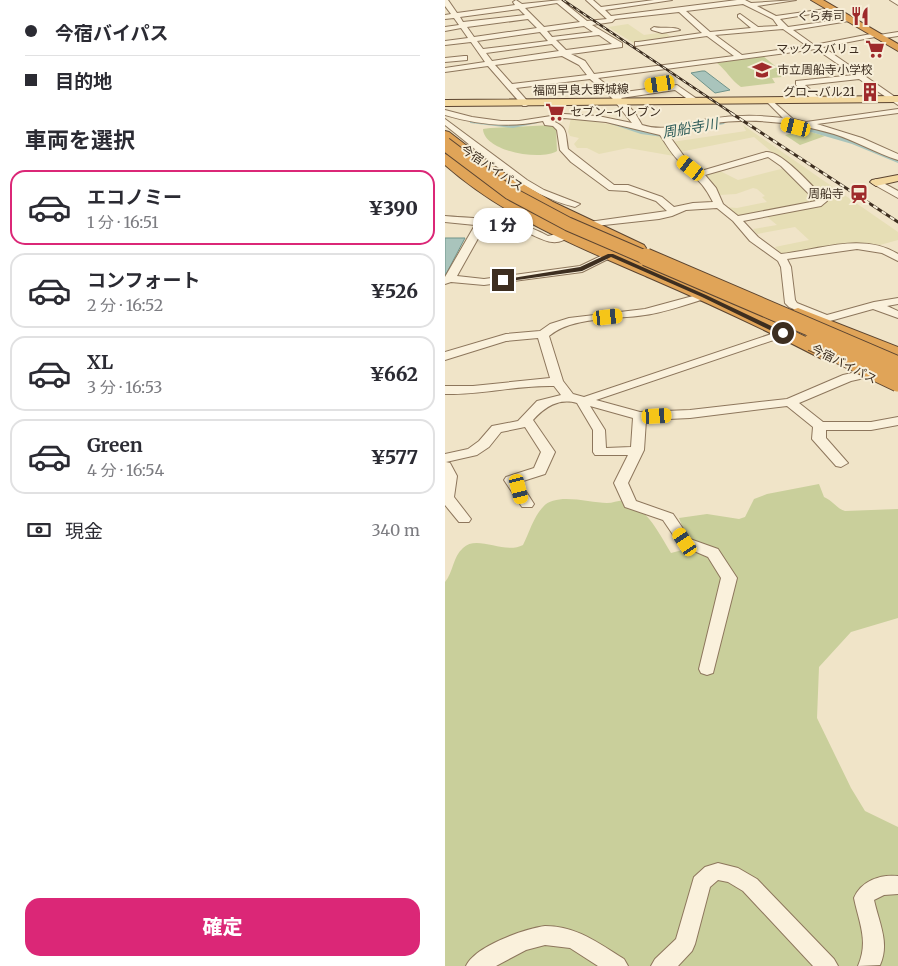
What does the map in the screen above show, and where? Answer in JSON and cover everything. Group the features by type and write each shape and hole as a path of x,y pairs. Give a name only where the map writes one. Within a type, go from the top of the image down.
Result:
{"highway":[{"path":"816,0 898,48"},
{"name":"今宿バイパス","path":"445,135 488,169 548,205 589,225 685,268 898,353"},
{"path":"445,144 486,177 535,208 610,242 816,321 898,358"},
{"path":"445,156 484,185 527,211 729,306 849,358 898,383"},
{"name":"今宿バイパス","path":"445,156 463,175 522,214 611,255 704,294 898,391"},
{"path":"704,294 898,374"},
{"path":"816,321 898,365"}],"main road":[{"name":"福岡早良大野城線","path":"446,106 525,104 615,97 667,102 896,100"},
{"path":"876,182 898,178"}],"street":[{"path":"491,0 499,10"},
{"path":"515,0 565,54 582,62 592,77 632,115 639,127"},
{"path":"589,0 610,18"},
{"path":"687,16 793,0"},
{"path":"893,0 898,3"},
{"path":"445,1 447,8 463,25 491,65 512,86 525,104"},
{"path":"445,29 527,14 555,7 549,2 558,1 586,24 619,45 543,57 519,58 460,72 445,70"},
{"path":"600,9 742,1 775,18 785,28 896,100"},
{"path":"600,9 620,3"},
{"path":"445,43 609,21 611,20 610,18 647,12 671,4 699,3"},
{"path":"671,4 740,57"},
{"path":"473,6 477,13"},
{"path":"445,17 499,10 527,14"},
{"path":"775,18 833,10"},
{"path":"647,12 654,18"},
{"path":"509,23 527,14"},
{"path":"740,16 756,29"},
{"path":"638,44 756,29 808,25 816,29 843,24 838,21 849,19"},
{"path":"691,28 699,27"},
{"path":"654,29 665,31 682,29"},
{"path":"445,52 532,44 599,33"},
{"path":"512,86 709,62 898,34"},
{"path":"532,44 543,57"},
{"path":"696,53 709,62"},
{"path":"445,60 464,58"},
{"path":"531,66 576,60"},
{"path":"677,60 684,65"},
{"path":"818,100 799,83 860,77"},
{"path":"615,97 657,87 677,87 696,101"},
{"path":"657,87 667,102"},
{"path":"769,100 789,119 847,136 898,157"},
{"path":"446,106 482,122 520,123 546,118 580,117 639,127 663,134 711,121 789,119"},
{"path":"801,124 898,111"},
{"path":"546,118 548,123 556,124 561,130 564,150 574,160 612,188 628,188 659,199 673,211"},
{"path":"772,120 858,144 898,164"},
{"path":"445,121 507,169 553,199 575,204"},
{"path":"663,134 683,161 699,174 711,188 719,204 754,238 780,257 786,267 790,295 789,301 816,321"},
{"path":"699,174 769,154 784,164 822,201 818,204 736,219"},
{"path":"876,182 898,195"},
{"path":"589,225 617,219 638,220 669,214 673,211 719,204"},
{"path":"445,219 524,228 536,232 546,239 566,235"},
{"path":"482,222 448,280 484,282 582,269 611,255"},
{"path":"780,257 866,245 891,252 898,258"},
{"path":"445,356 515,335 543,335 554,326 569,321 646,312 704,294"},
{"path":"636,451 600,452 599,430 582,404 587,400 816,321 874,305 898,302"},
{"path":"874,305 898,315"},
{"path":"543,335 557,382 569,397"},
{"path":"445,458 472,452 484,444 497,430 522,424 541,404 569,397 587,400 641,416 690,414 791,402 847,378 865,374"},
{"path":"445,390 491,388 537,381 557,382"},
{"path":"791,402 820,426 871,426 898,421"},
{"path":"641,416 636,451 621,483 630,504 668,517 685,542 713,553 729,578 707,669"},
{"path":"526,420 548,452 540,471 511,480 519,489 522,499 527,504"},
{"path":"820,426 819,439 841,463"},
{"path":"445,466 450,476 447,498 464,520"},
{"path":"662,966 677,954 685,944 689,935 701,883 705,876 713,872 723,872 740,877 751,886 827,966"},
{"path":"869,966 875,955 875,942 864,898 866,894 884,885 898,885"},
{"path":"477,966 524,939 547,936 571,938 617,966"}],"shaded area":[{"path":"628,24 644,35 665,32 672,38 635,44 608,27"},
{"path":"571,118 621,126 641,133 660,136 674,156 628,148 599,154 587,148 577,148 574,144 579,138 570,136 568,132"},
{"path":"743,125 898,232 898,240 880,245 869,244 781,254 775,247 809,240 795,227 757,234 753,229 777,225 766,216 820,204 828,199 754,137 680,152 672,142 746,131"},
{"path":"785,168 818,202 736,217 725,207 737,208 767,202 762,197 765,196 753,188 736,194 720,195 704,174 718,170 738,180"}],"green space":[{"path":"763,56 780,70 776,71 782,77 772,78 775,83 741,87 717,63"},
{"path":"552,125 556,127 557,151 539,155 503,149 493,144 486,137 483,129 490,128"},
{"path":"804,130 825,136 800,145 785,135"},
{"path":"819,484 824,497 845,511 898,509 898,618 851,632 819,667 817,718 851,788 865,811 898,827 898,966 445,966 445,582 460,551 469,544 476,543 508,548 523,545 534,520 543,507 556,500 573,499 607,503 629,502 648,518 671,553 690,548 679,518 707,514 739,519 745,517 754,499 767,494"}],"water":[{"path":"705,71 730,90 715,93 691,73"},
{"path":"445,238 465,238 445,276"}],"waterway":[{"name":"周船寺川","path":"473,121 513,125 535,121"},
{"name":"周船寺川","path":"783,121 856,142 898,160"},
{"name":"周船寺川","path":"616,124 649,133 663,134 721,122"}],"railway":[{"path":"563,0 733,114"},
{"path":"731,113 898,222"}],"place":[{"name":"くら寿司","path":"860,16"},
{"name":"マックスバリュ","path":"875,49"},
{"name":"市立周船寺小学校","path":"762,70"},
{"name":"グローバル21","path":"870,92"},
{"name":"セブン-イレブン","path":"555,112"},
{"name":"周船寺","path":"859,194"}],"route":[{"path":"503,280 582,269 611,255 783,333"}]}
